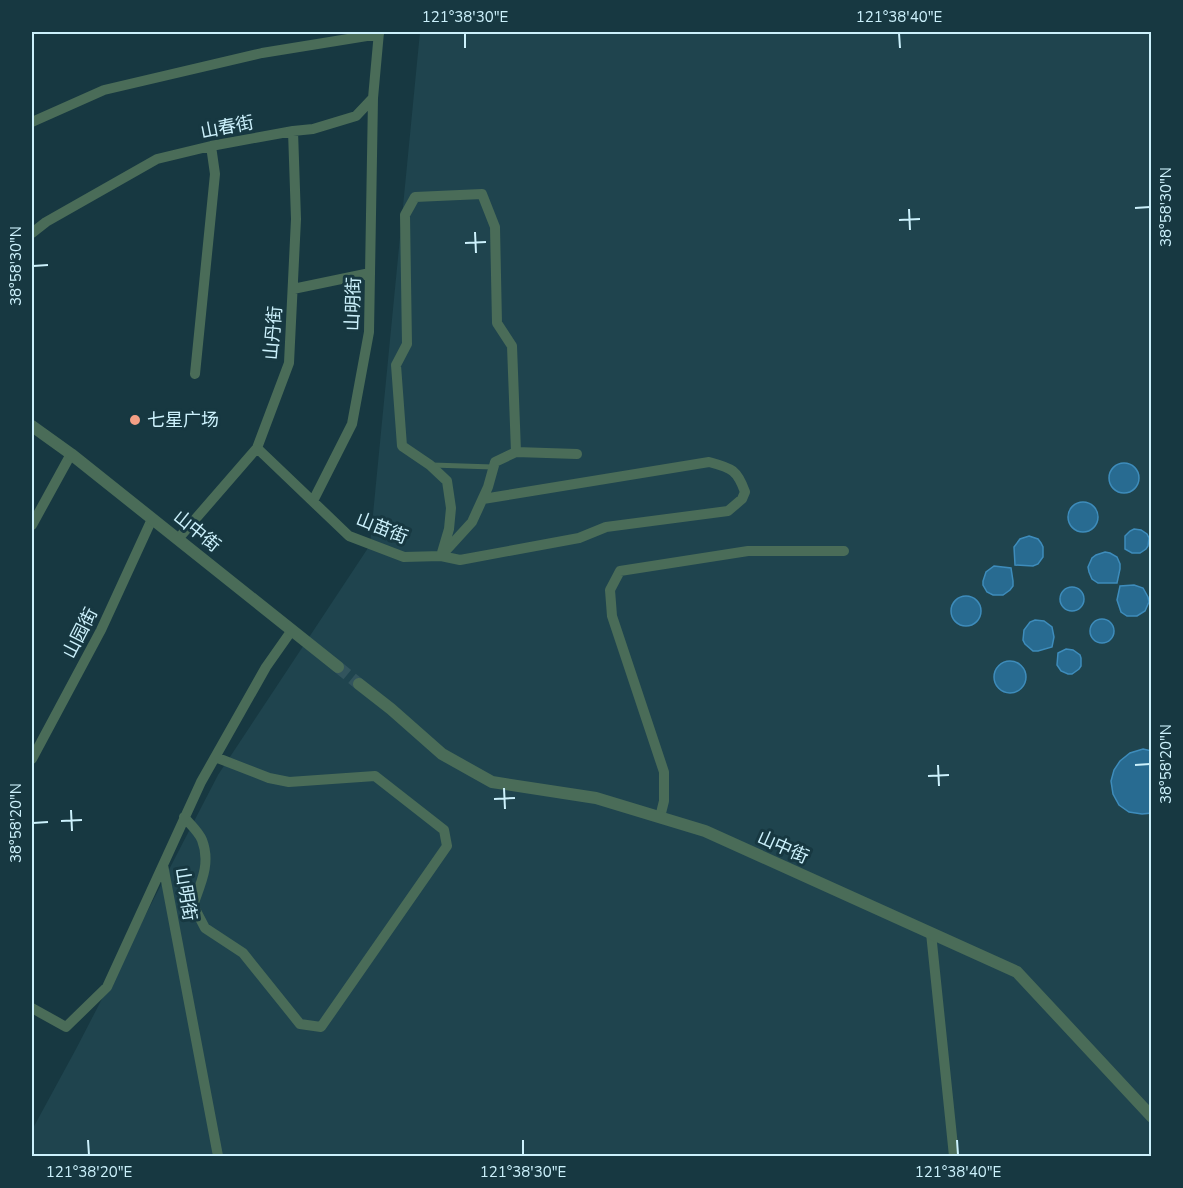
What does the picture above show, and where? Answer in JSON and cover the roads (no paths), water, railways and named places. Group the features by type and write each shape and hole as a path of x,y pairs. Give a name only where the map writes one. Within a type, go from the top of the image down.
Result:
{"street":[{"path":"32,122 105,90 262,53 379,33 372,98"},
{"name":"山春街","path":"32,233 46,222 157,159 212,146 312,129 356,116 372,98"},
{"name":"山明街","path":"313,501 352,424 369,332 372,98"},
{"name":"山丹街","path":"178,539 257,448 289,363 296,219 293,131"},
{"path":"195,374 215,174 212,146"},
{"path":"441,556 449,529 451,508 447,481 430,465 402,446 396,365 406,344 405,215 415,197 482,194 495,227 496,323 512,346 516,452"},
{"path":"292,289 370,273"},
{"name":"山中街","path":"32,426 71,454 338,667"},
{"name":"山苗街","path":"257,448 349,536 404,557 441,556 460,560 579,538 606,526 728,511 742,499 746,492 740,478 730,468 709,462 483,499"},
{"path":"441,556 472,522 488,487 495,462 516,452 577,454"},
{"path":"32,525 37,507 71,454"},
{"name":"山园街","path":"32,759 101,630 152,519"},
{"path":"660,817 664,801 664,772 612,616 610,590 620,571 748,551 844,551"},
{"name":"山明街","path":"218,1156 163,865 201,782 266,667 292,630"},
{"name":"山中街","path":"359,684 441,754 492,782 596,798 705,831 1017,972 1152,1117"},
{"path":"184,817 202,838 207,863 193,905 205,928 243,953 300,1024 321,1028 447,846 444,830 375,776 288,782 269,778 215,757"},
{"path":"32,1008 66,1027 107,987 163,865"},
{"path":"931,933 954,1156"}],"lane":[{"path":"430,465 493,468"}],"tunnel":[{"path":"338,667 359,684"}],"place":[{"name":"七星广场","path":"135,420"}]}
